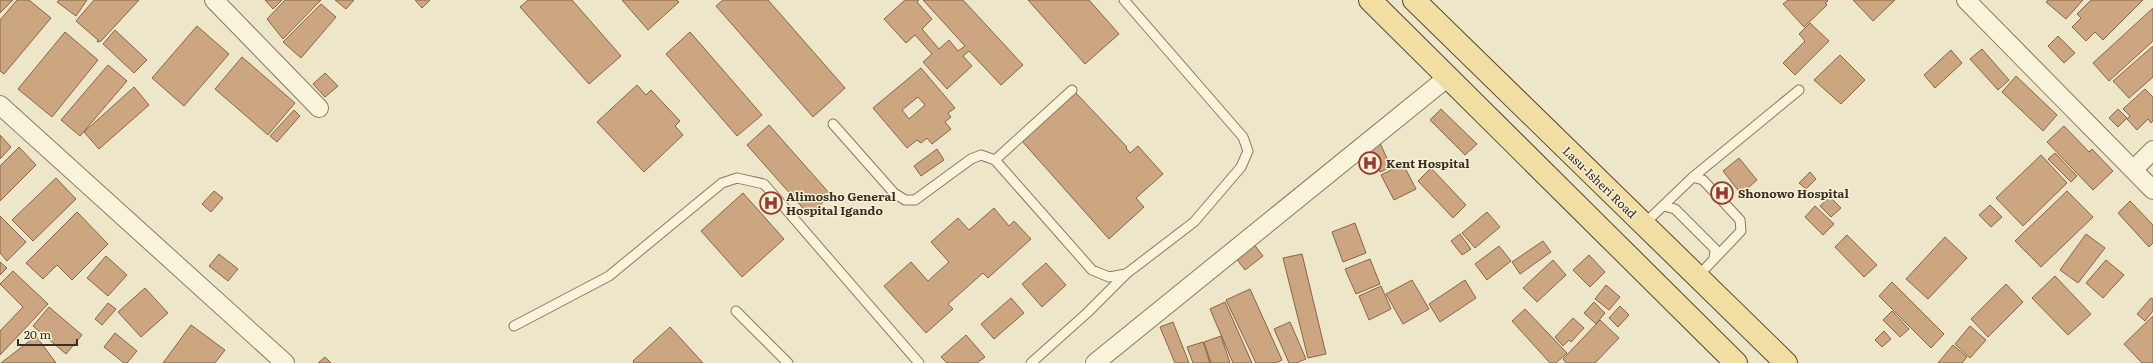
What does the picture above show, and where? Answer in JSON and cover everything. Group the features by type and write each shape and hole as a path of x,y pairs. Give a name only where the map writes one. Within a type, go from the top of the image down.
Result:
{"main road":[{"path":"1370,0 1736,363"},
{"name":"Lasu-Isheri Road","path":"1414,0 1786,363"}],"street":[{"path":"214,0 319,108"},
{"path":"1966,0 2153,190"},
{"path":"1095,363 1448,77"},
{"path":"0,105 285,363"},
{"path":"2134,169 2153,150"}],"lane":[{"path":"1032,363 1087,313 1126,274 1194,222 1240,167 1248,152 1243,137 1124,0"},
{"path":"995,160 1072,90"},
{"path":"1644,224 1693,177 1799,90"},
{"path":"833,124 894,194 905,200 915,200 971,159 981,155 995,160 1092,270 1109,277 1126,274"},
{"path":"1693,177 1703,180 1740,220 1741,231 1698,276"},
{"path":"514,326 609,276 722,183 737,178 764,184 920,363"},
{"path":"1664,206 1675,209 1715,249 1714,259"},
{"path":"736,310 788,363"}],"building":[{"path":"0,0 13,0 0,13"},
{"path":"17,0 29,0 51,18 4,74 0,71 0,20"},
{"path":"59,0 87,0 76,16 57,2"},
{"path":"94,0 139,0 101,41 97,42 98,40 76,21"},
{"path":"265,0 282,0 273,9"},
{"path":"285,0 321,0 283,39 267,19"},
{"path":"335,0 354,0 346,9"},
{"path":"415,0 430,0 422,8"},
{"path":"528,0 572,0 621,56 589,84 520,7"},
{"path":"622,0 677,0 679,2 648,30"},
{"path":"723,0 768,0 845,88 813,117 716,6"},
{"path":"905,0 919,0 917,2 932,19 922,29 939,49 949,40 958,51 965,46 923,0 963,0 1023,65 1001,85 969,51 963,56 972,66 947,89 923,62 932,54 915,35 906,43 884,19"},
{"path":"1028,0 1089,0 1119,34 1085,64"},
{"path":"1788,0 1828,1 1825,3 1827,5 1804,27 1783,4"},
{"path":"1853,0 1895,0 1873,21"},
{"path":"2048,0 2083,0 2066,19 2046,2"},
{"path":"2091,0 2143,0 2103,40 2095,32 2086,41 2072,27 2081,18 2077,14"},
{"path":"321,4 336,17 301,58 283,42"},
{"path":"2153,8 2153,41 2109,81 2093,63"},
{"path":"1810,23 1829,41 1795,75 1783,63 1805,41 1799,34"},
{"path":"197,26 229,54 184,106 152,78"},
{"path":"115,30 147,60 134,73 103,44"},
{"path":"65,32 98,60 52,117 18,89"},
{"path":"690,32 762,115 737,136 666,54"},
{"path":"2058,36 2075,53 2064,63 2048,46"},
{"path":"2153,46 2153,77 2129,98 2113,81"},
{"path":"1982,49 2009,80 1998,90 1970,59"},
{"path":"1951,50 1962,63 1935,88 1924,75"},
{"path":"1840,55 1865,80 1841,104 1814,80"},
{"path":"242,57 295,103 268,135 215,89"},
{"path":"108,65 127,81 80,136 61,120"},
{"path":"921,68 955,108 948,113 951,117 945,122 951,129 932,144 927,138 921,143 917,140 907,148 873,108","holes":["918,97 925,105 909,119 902,110"]},
{"path":"325,73 338,86 325,97 313,84"},
{"path":"2016,76 2057,115 2043,131 2002,92"},
{"path":"637,85 646,95 651,90 680,121 675,126 683,135 644,172 597,122"},
{"path":"134,87 149,105 99,149 84,132"},
{"path":"2145,89 2153,97 2153,121 2151,123 2148,119 2137,130 2127,119 2130,116 2123,109"},
{"path":"1075,92 1127,147 1126,148 1130,153 1138,146 1163,174 1136,198 1144,207 1109,239 1021,140"},
{"path":"1441,109 1477,144 1465,155 1430,120"},
{"path":"2118,109 2127,118 2118,127 2109,118"},
{"path":"294,110 300,116 277,142 270,136"},
{"path":"769,125 831,195 809,215 747,145"},
{"path":"2064,126 2089,152 2092,149 2113,171 2093,190 2047,142"},
{"path":"0,135 11,147 0,159"},
{"path":"1380,143 1391,167 1380,172 1369,148"},
{"path":"19,147 36,165 0,201 0,166"},
{"path":"937,149 944,160 921,176 914,166"},
{"path":"2055,153 2077,176 2071,182 2048,159"},
{"path":"2041,155 2067,183 2023,226 1996,198"},
{"path":"1739,158 1757,180 1741,194 1723,171"},
{"path":"1403,164 1416,189 1394,200 1381,175"},
{"path":"1431,168 1466,205 1453,218 1418,181"},
{"path":"1810,172 1816,179 1806,189 1799,183"},
{"path":"56,178 76,199 33,241 12,220"},
{"path":"214,191 223,198 211,212 202,204"},
{"path":"2067,191 2093,217 2041,267 2015,241"},
{"path":"743,193 784,239 742,277 701,231"},
{"path":"1830,197 1841,208 1831,217 1820,206"},
{"path":"2130,201 2153,225 2153,243 2149,247 2118,213"},
{"path":"1990,205 2002,217 1991,227 1979,215"},
{"path":"1815,206 1834,224 1823,235 1805,217"},
{"path":"994,208 1009,226 1014,221 1031,239 988,278 983,273 948,304 953,309 926,333 884,286 911,262 928,281 949,262 931,242 958,218 969,230"},
{"path":"77,212 108,244 72,280 57,265 43,279 26,263"},
{"path":"1487,212 1500,227 1475,248 1462,233"},
{"path":"0,216 26,242 7,261 0,253"},
{"path":"1355,223 1366,253 1343,262 1332,232"},
{"path":"1460,234 1471,249 1462,255 1451,241"},
{"path":"2086,234 2105,248 2078,283 2060,270"},
{"path":"1847,235 1877,265 1864,277 1835,247"},
{"path":"1945,237 1967,258 1928,299 1906,279"},
{"path":"1543,241 1551,252 1520,274 1512,262"},
{"path":"1253,243 1263,256 1245,270 1235,257"},
{"path":"1499,246 1511,261 1487,280 1475,264"},
{"path":"219,254 238,269 228,281 209,266"},
{"path":"1302,254 1326,354 1308,358 1283,258"},
{"path":"1589,255 1605,272 1590,287 1573,270"},
{"path":"106,256 127,275 108,296 87,278"},
{"path":"1370,259 1380,284 1356,294 1345,269"},
{"path":"1553,260 1566,275 1537,302 1523,288"},
{"path":"2106,260 2124,275 2103,298 2086,283"},
{"path":"0,262 7,268 0,275"},
{"path":"1046,263 1066,285 1042,307 1022,284"},
{"path":"13,271 48,304 0,355 0,331 23,307 0,284"},
{"path":"2055,276 2091,314 2068,335 2032,298"},
{"path":"1412,280 1429,309 1403,324 1386,294"},
{"path":"1465,280 1476,298 1440,322 1429,304"},
{"path":"1892,282 1944,334 1931,348 1879,296"},
{"path":"2006,284 2023,302 1988,337 1971,319"},
{"path":"1606,285 1620,297 1609,310 1595,299"},
{"path":"1381,286 1391,309 1369,320 1359,296"},
{"path":"145,288 168,313 141,337 118,312"},
{"path":"1250,289 1282,360 1276,363 1256,363 1226,300"},
{"path":"1011,298 1024,313 994,339 981,324"},
{"path":"2151,298 2153,299 2153,311 2145,321 2137,314"},
{"path":"1225,302 1252,363 1233,363 1210,309"},
{"path":"1594,302 1605,313 1596,324 1584,313"},
{"path":"108,303 116,309 102,325 95,319"},
{"path":"1620,306 1629,315 1618,327 1609,318"},
{"path":"49,307 82,335 66,354 33,326"},
{"path":"1525,309 1567,353 1556,363 1550,363 1512,321"},
{"path":"1892,311 1909,329 1900,337 1883,320"},
{"path":"2153,316 2153,363 2142,363 2124,344"},
{"path":"1573,318 1584,328 1571,342 1569,340 1563,346 1555,337"},
{"path":"1600,320 1619,338 1595,363 1566,363 1563,359"},
{"path":"1173,322 1189,363 1175,363 1160,327"},
{"path":"1290,322 1306,359 1296,363 1289,363 1274,329"},
{"path":"191,325 225,350 215,363 163,363"},
{"path":"1970,326 1986,340 1970,358 1955,344"},
{"path":"670,327 703,363 634,363 633,361"},
{"path":"1884,331 1891,339 1882,347 1875,340"},
{"path":"115,333 137,351 127,363 124,363 104,347"},
{"path":"966,335 985,357 977,363 947,363 941,357"},
{"path":"36,336 56,363 1,363"},
{"path":"1221,336 1230,363 1211,363 1204,342"},
{"path":"1203,342 1210,363 1193,363 1187,347"},
{"path":"1953,345 1967,357 1962,363 1938,363"},
{"path":"325,357 331,363 318,363"}],"place":[{"name":"Kent Hospital","path":"1370,163"},
{"name":"Shonowo Hospital","path":"1722,193"},
{"name":"Alimosho General Hospital Igando","path":"771,203"}]}
